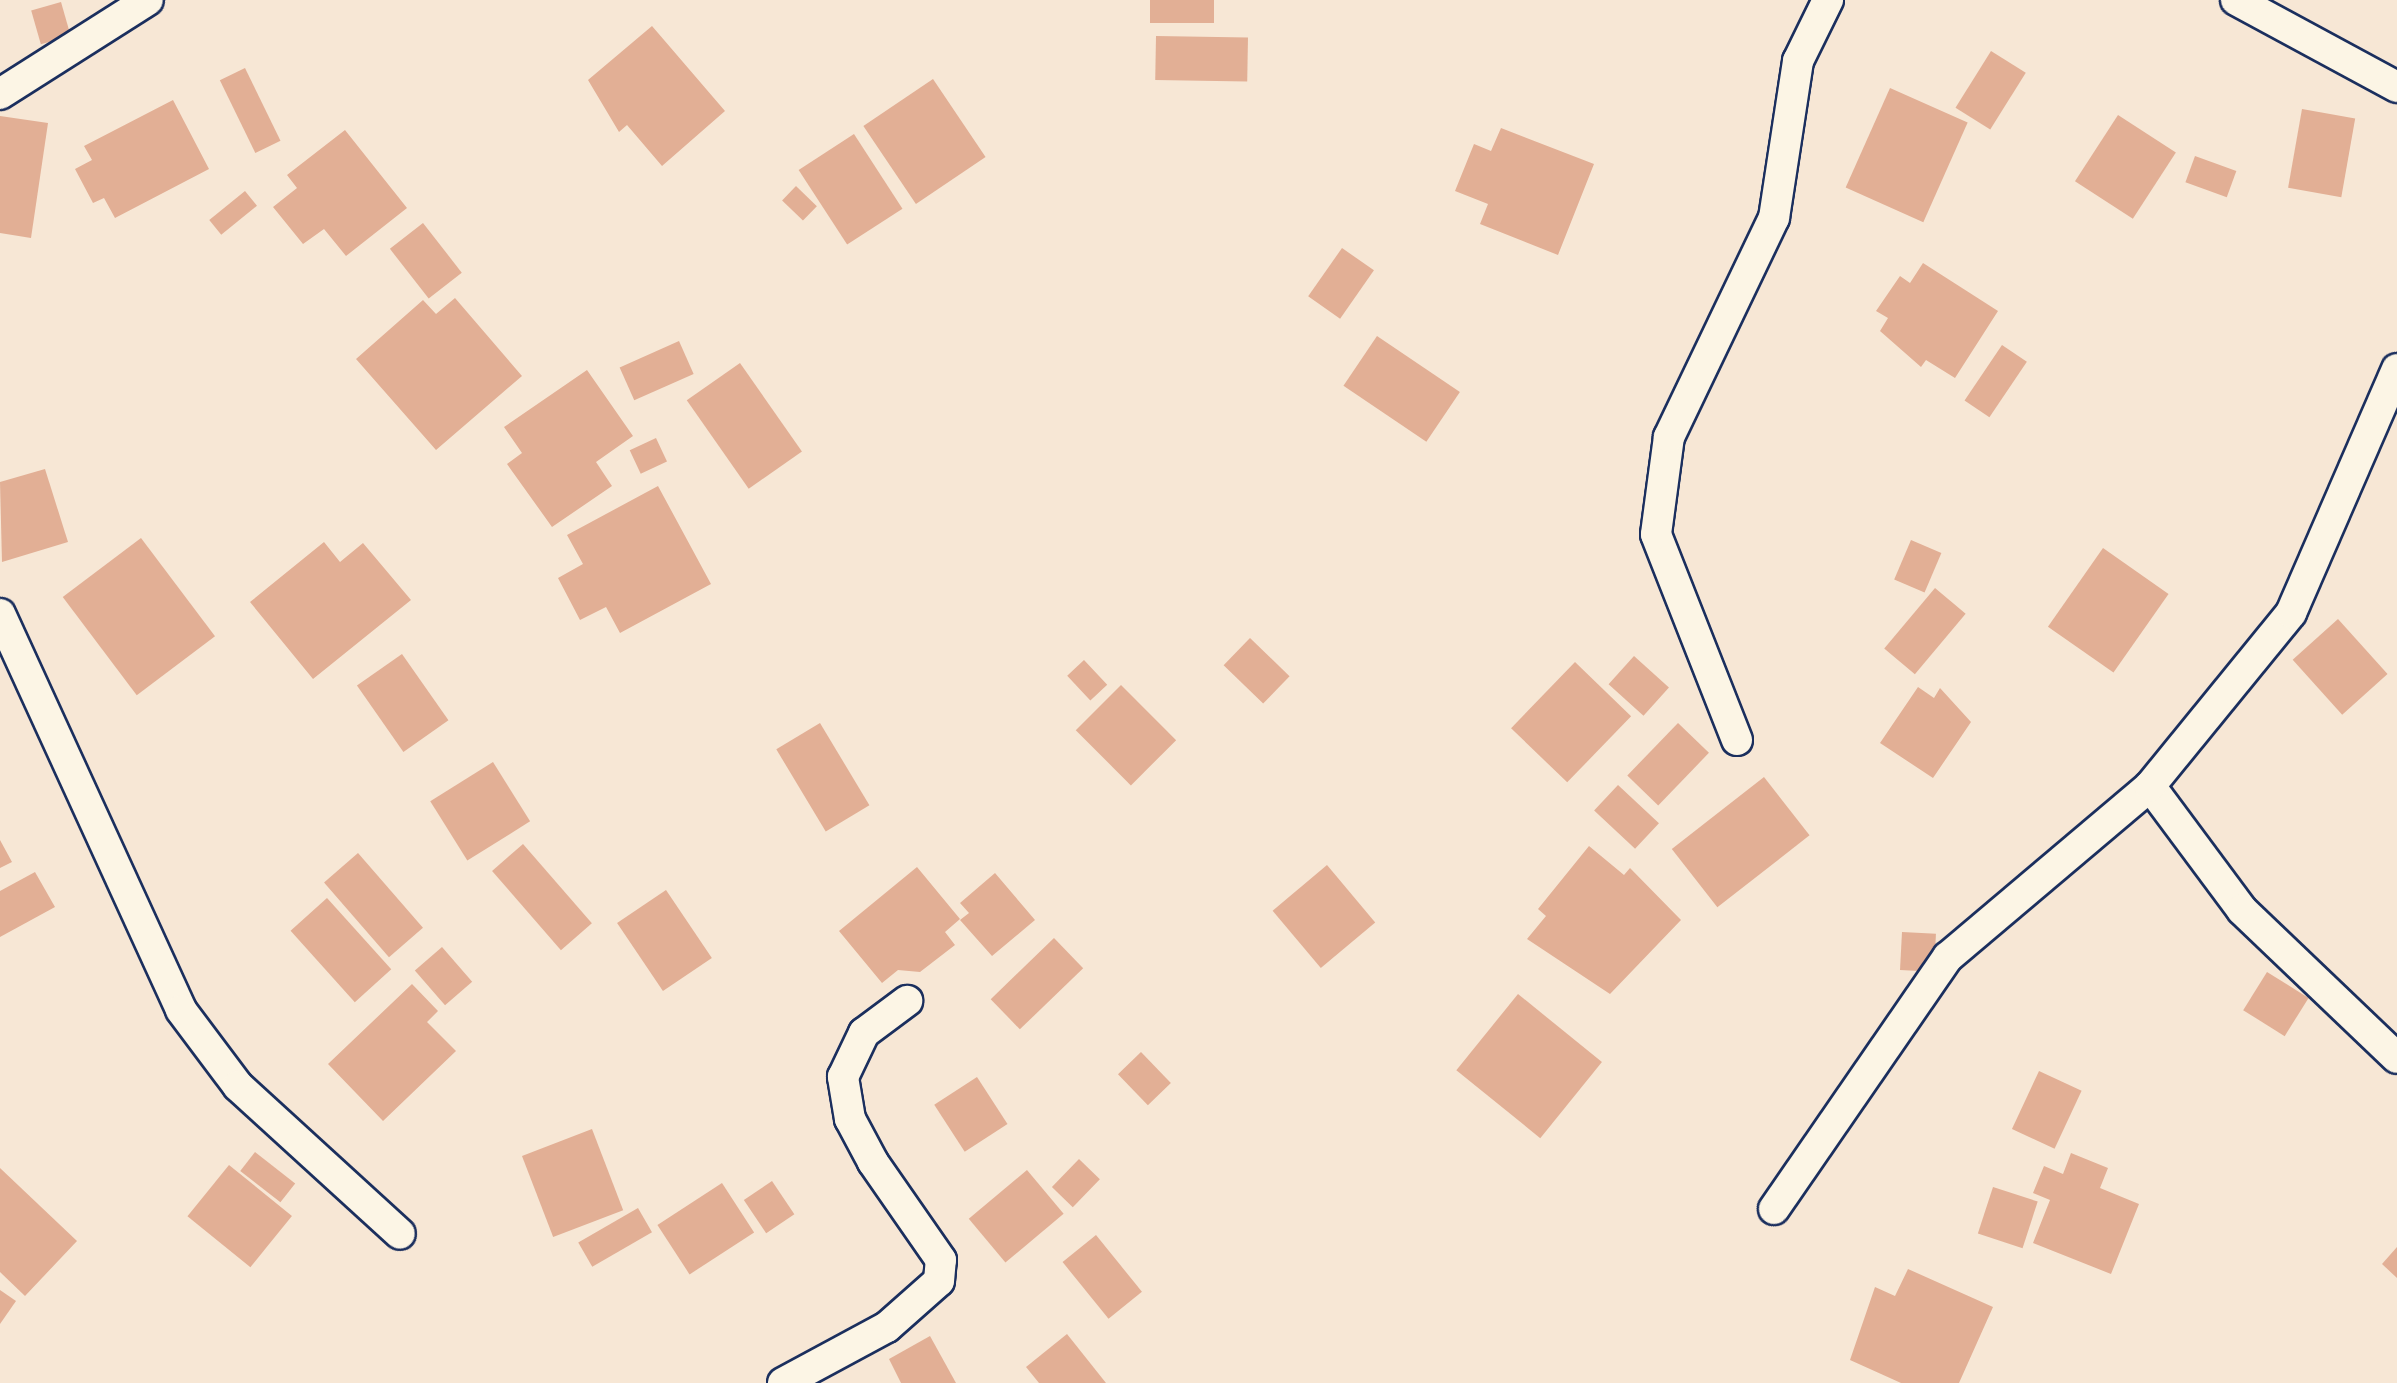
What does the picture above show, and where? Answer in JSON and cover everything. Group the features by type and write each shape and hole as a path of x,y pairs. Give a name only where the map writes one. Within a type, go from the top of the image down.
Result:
{"street":[{"path":"0,94 148,0"},
{"path":"1737,740 1656,534 1670,438 1774,218 1798,61 1828,0"},
{"path":"2236,0 2397,87"},
{"path":"1774,1210 1948,957 2150,786 2291,613 2397,369"},
{"path":"0,614 182,1010 238,1086 400,1234"},
{"path":"2150,786 2242,910 2397,1058"},
{"path":"783,1383 887,1328 938,1281 941,1260 873,1162 850,1120 843,1077 864,1033 907,1002"}],"building":[{"path":"1150,0 1214,0 1214,23 1150,23"},
{"path":"61,2 71,36 41,44 31,11"},
{"path":"652,26 725,111 662,166 627,125 619,132 588,80"},
{"path":"1156,36 1248,38 1247,82 1155,80"},
{"path":"1991,51 2026,73 1990,130 1955,108"},
{"path":"245,68 281,141 255,153 220,80"},
{"path":"933,79 986,157 916,204 863,126"},
{"path":"1890,88 1968,123 1923,222 1846,188"},
{"path":"173,100 209,169 115,218 104,198 93,203 75,169 92,160 84,146"},
{"path":"2302,109 2355,118 2341,197 2288,188"},
{"path":"2118,115 2176,153 2133,219 2075,181"},
{"path":"0,116 48,123 31,238 0,233"},
{"path":"1501,128 1594,164 1558,255 1480,224 1488,204 1455,191 1474,144 1491,151"},
{"path":"345,130 407,208 346,256 324,229 303,244 273,207 297,188 287,175"},
{"path":"854,134 902,209 847,245 799,170"},
{"path":"2195,156 2236,171 2227,197 2185,182"},
{"path":"796,186 817,206 803,221 782,200"},
{"path":"245,191 257,206 221,235 209,220"},
{"path":"423,223 462,273 429,299 390,249"},
{"path":"1342,248 1374,270 1340,319 1308,296"},
{"path":"1923,263 1998,311 1955,378 1926,360 1921,367 1880,331 1888,318 1876,311 1900,276 1910,283"},
{"path":"455,298 522,376 436,450 356,359 423,300 436,314"},
{"path":"1377,336 1460,392 1426,442 1343,386"},
{"path":"679,341 694,374 634,400 620,367"},
{"path":"2002,345 2027,362 1989,417 1965,401"},
{"path":"740,363 802,451 749,489 687,400"},
{"path":"587,370 633,436 596,462 612,486 552,527 507,464 522,453 504,427"},
{"path":"656,438 667,462 641,474 630,450"},
{"path":"45,469 68,542 2,562 0,482"},
{"path":"658,486 711,584 620,633 606,607 580,620 558,578 583,564 567,535"},
{"path":"141,538 215,636 137,695 63,597"},
{"path":"1911,540 1941,553 1925,592 1894,580"},
{"path":"324,542 340,562 363,543 411,600 313,679 250,602"},
{"path":"2103,548 2169,594 2113,673 2048,627"},
{"path":"1935,588 1966,614 1915,674 1884,649"},
{"path":"2338,619 2388,674 2342,715 2293,660"},
{"path":"1250,638 1290,676 1263,704 1224,665"},
{"path":"402,654 448,720 403,752 357,686"},
{"path":"1634,656 1669,687 1644,716 1609,684"},
{"path":"1084,660 1107,685 1090,701 1067,676"},
{"path":"1575,662 1631,716 1567,782 1511,728"},
{"path":"1121,685 1176,740 1131,785 1076,730"},
{"path":"1918,687 1934,698 1940,688 1971,722 1933,778 1880,743"},
{"path":"820,723 869,805 826,832 776,749"},
{"path":"1678,723 1709,753 1658,805 1627,776"},
{"path":"493,762 530,821 467,861 430,801"},
{"path":"1764,777 1810,835 1717,907 1672,849"},
{"path":"1618,785 1659,823 1635,849 1594,811"},
{"path":"0,840 12,862 0,868"},
{"path":"523,844 592,923 561,950 492,871"},
{"path":"1589,846 1624,875 1630,868 1681,920 1610,994 1527,939 1546,916 1538,909"},
{"path":"358,853 423,928 389,957 324,883"},
{"path":"1327,865 1375,922 1321,968 1273,911"},
{"path":"917,867 960,919 945,932 955,945 920,972 898,970 882,983 839,931"},
{"path":"35,872 55,907 0,937 0,891"},
{"path":"995,873 1035,920 992,956 960,920 969,913 960,903"},
{"path":"666,890 712,958 663,991 617,923"},
{"path":"327,898 391,969 355,1002 291,931"},
{"path":"1902,932 1936,934 1934,972 1900,970"},
{"path":"1054,938 1083,968 1020,1029 991,999"},
{"path":"442,947 472,982 445,1005 415,971"},
{"path":"2267,972 2309,998 2285,1036 2243,1010"},
{"path":"412,984 438,1011 427,1022 456,1051 383,1121 328,1064"},
{"path":"1518,994 1602,1062 1540,1138 1456,1070"},
{"path":"1141,1052 1171,1083 1148,1105 1118,1074"},
{"path":"2039,1071 2082,1091 2055,1149 2012,1129"},
{"path":"977,1077 1007,1124 965,1152 934,1105"},
{"path":"592,1129 623,1210 553,1237 522,1156"},
{"path":"255,1152 295,1183 280,1202 240,1171"},
{"path":"2071,1153 2108,1168 2100,1188 2139,1204 2111,1274 2033,1243 2050,1200 2033,1193 2044,1166 2063,1174"},
{"path":"1079,1159 1100,1179 1073,1207 1052,1187"},
{"path":"229,1165 292,1216 250,1267 187,1216"},
{"path":"0,1168 77,1241 25,1296 0,1272"},
{"path":"1027,1170 1064,1214 1005,1263 969,1219"},
{"path":"772,1181 794,1214 766,1233 744,1200"},
{"path":"722,1183 754,1232 690,1274 657,1225"},
{"path":"1993,1187 2038,1202 2023,1248 1978,1234"},
{"path":"638,1208 652,1232 592,1267 578,1242"},
{"path":"1096,1235 1142,1292 1109,1319 1063,1262"},
{"path":"2397,1247 2397,1278 2382,1264"},
{"path":"1908,1269 1993,1307 1959,1383 1901,1383 1850,1360 1875,1287 1895,1296"},
{"path":"0,1290 16,1301 0,1324"},
{"path":"1067,1334 1106,1383 1039,1383 1026,1367"},
{"path":"930,1336 956,1383 901,1383 889,1359"}]}
